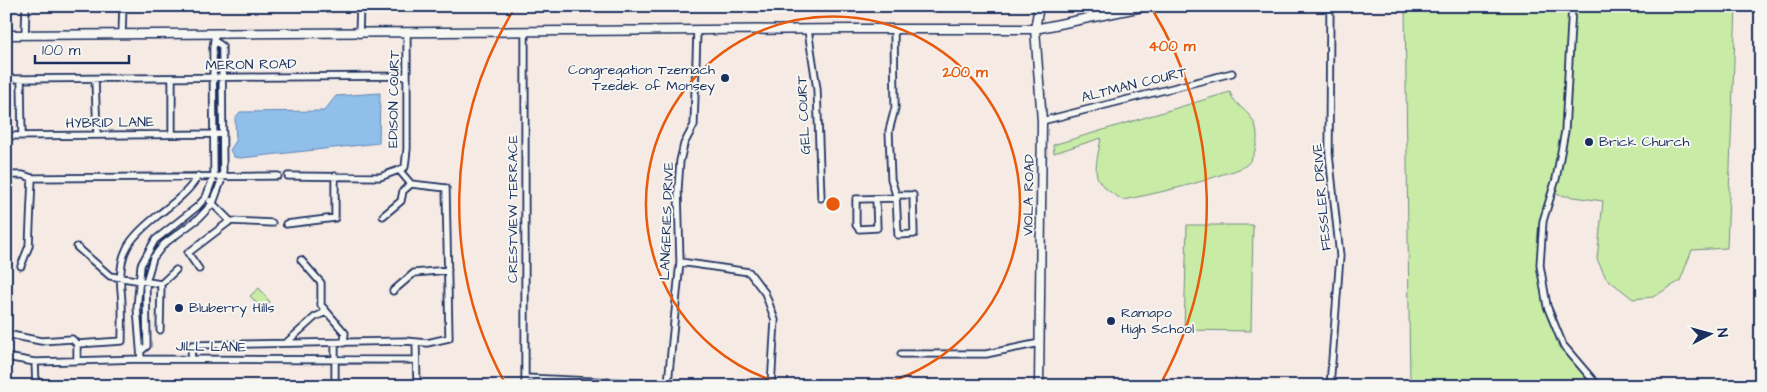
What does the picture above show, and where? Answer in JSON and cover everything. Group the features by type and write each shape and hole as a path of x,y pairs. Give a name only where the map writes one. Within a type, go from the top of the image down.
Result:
{"main road":[{"name":"VIOLA ROAD","path":"1038,386 1042,121 1035,29 1039,6"},
{"path":"6,35 122,34 216,38 407,32 1035,29 1147,6"}],"street":[{"path":"26,6 26,35"},
{"path":"122,34 123,6"},
{"path":"359,34 360,6"},
{"name":"FESSLER DRIVE","path":"1330,6 1328,154 1340,256 1330,386"},
{"path":"1572,6 1565,131 1556,179 1543,221 1540,265 1548,306 1563,346 1598,386"},
{"name":"GEL COURT","path":"808,30 817,89 821,198"},
{"path":"876,199 877,228 859,229 856,225 856,199 876,199 896,197 913,195 914,234 898,235 896,197 891,179 889,131 895,108 894,30"},
{"name":"LANGERIES DRIVE","path":"668,383 680,262 678,190 680,161 684,144 694,125 697,31"},
{"name":"EDISON COURT","path":"402,168 407,76 407,32"},
{"name":"CRESTVIEW TERRACE","path":"525,32 525,386"},
{"path":"141,351 147,346 146,282 153,258 164,244 199,218 213,203 223,176 222,46 216,38"},
{"path":"141,359 141,351 138,346 138,281 141,266 156,240 197,207 206,197 214,176 213,48 216,38"},
{"name":"ALTMAN COURT","path":"1042,121 1232,73"},
{"name":"MERON ROAD","path":"6,79 407,76"},
{"path":"21,79 22,136"},
{"path":"95,79 97,135"},
{"path":"172,79 172,134"},
{"name":"HYBRID LANE","path":"6,136 223,134"},
{"path":"288,176 380,177 402,168 411,184"},
{"path":"6,175 23,175 32,178 278,176"},
{"path":"77,344 122,341 122,290 119,278 122,254 134,237 191,188 198,176"},
{"path":"286,224 335,218 335,176"},
{"path":"21,266 29,246 32,178"},
{"path":"192,359 192,345 427,343 449,338 446,188 411,184 403,191 401,201 383,216"},
{"path":"206,197 230,221"},
{"path":"199,269 188,253 230,221 272,223"},
{"path":"77,247 110,276 161,284"},
{"path":"301,260 321,283 321,306 345,333 344,343"},
{"path":"680,262 749,272 765,293 774,320 771,386"},
{"path":"160,330 161,284 176,270"},
{"path":"393,290 414,273 448,270"},
{"path":"286,343 315,317 326,312"},
{"path":"6,334 41,341 72,339 77,344 77,361"},
{"path":"416,342 417,386"},
{"path":"335,343 335,386"},
{"path":"901,354 986,354 1040,343"},
{"name":"JILL LANE","path":"6,357 35,362 141,359 416,360"},
{"path":"35,362 36,386"},
{"path":"525,378 702,386"}],"green space":[{"path":"1405,6 1736,6 1727,248 1692,250 1680,281 1653,297 1633,299 1606,278 1597,259 1603,201 1552,194 1543,232 1541,251 1543,290 1554,328 1563,345 1598,386 1410,386"},
{"path":"1230,92 1236,102 1253,120 1257,135 1253,156 1248,164 1237,170 1186,186 1123,200 1104,187 1099,181 1096,168 1101,138 1054,153 1053,145"},
{"path":"1187,225 1253,225 1251,331 1184,330"},
{"path":"259,288 270,302 262,309 250,296"}],"water":[{"path":"380,93 379,143 241,158 234,157 230,150 236,141 235,118 240,112 324,111 336,96"}],"place":[{"name":"Congregation Tzemach Tzedek of Monsey","path":"725,78"},
{"name":"Brick Church","path":"1589,142"},
{"name":"Bluberry Hills","path":"179,308"},
{"name":"Ramapo High School","path":"1111,321"}]}
